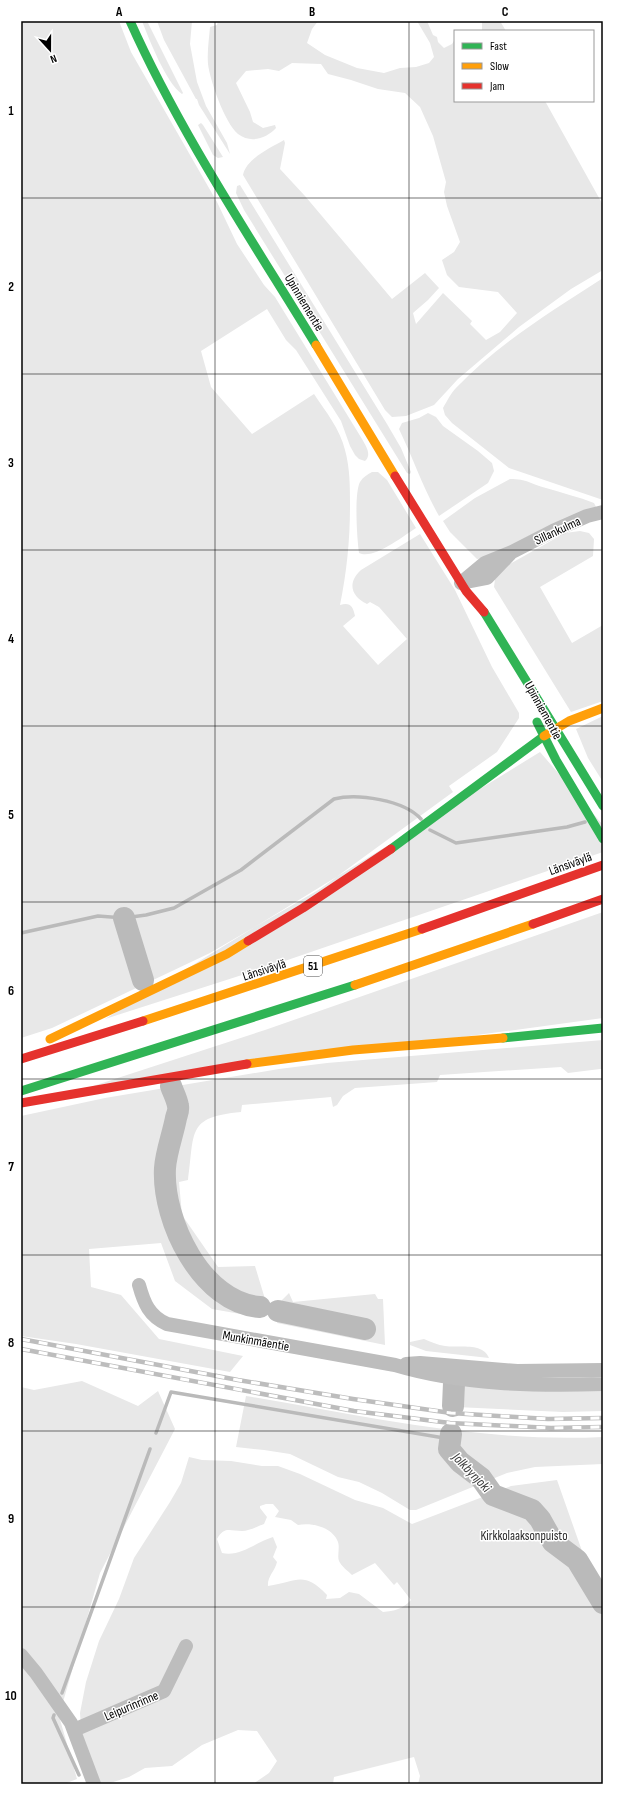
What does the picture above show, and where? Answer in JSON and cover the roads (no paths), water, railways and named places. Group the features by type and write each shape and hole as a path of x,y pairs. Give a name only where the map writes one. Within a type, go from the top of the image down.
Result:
{"main road":[{"name":"Upinniementie","path":"130,21 147,59 212,175 463,587 483,610 603,806"},
{"name":"Upinniementie","path":"463,587 472,613"},
{"path":"21,1053 227,954 303,908 404,841 556,728 569,721 603,708"},
{"name":"Upinniementie","path":"532,713 567,779 603,839"},
{"name":"Länsiväylä","path":"21,1059 296,972 603,865"},
{"name":"51","path":"21,1091 450,953 603,899"},
{"path":"21,1103 82,1095 172,1076 319,1054 603,1028"}],"street":[{"name":"Sillankulma","path":"463,587 480,566 587,516 603,512"},
{"name":"Munkinmäentie","path":"139,1285 147,1310 154,1317 167,1324 395,1365 419,1372 468,1380 536,1384 603,1384"},
{"name":"Munkinmäentie","path":"395,1365 420,1363 517,1371 603,1370"},
{"name":"Leipurinrinne","path":"74,1730 164,1691 186,1646"},
{"path":"21,1655 36,1673 71,1723 89,1783"}],"waterway":[{"path":"21,933 98,916 124,918 146,915 174,908 241,870 334,799 355,797 380,800 403,807 413,812 421,819"},
{"path":"430,830 456,843 567,827 585,822"},
{"path":"124,918 143,980"},
{"path":"171,1086 177,1101 178,1109 165,1168 166,1189 170,1212 178,1234 190,1256 204,1275 220,1291 239,1302 260,1307"},
{"path":"278,1311 365,1329"},
{"path":"453,1406 454,1383"},
{"path":"156,1433 171,1392 450,1439"},
{"name":"Jolkbynjoki","path":"451,1434 449,1449 460,1462 481,1478 493,1495 532,1510 540,1519 553,1542 577,1560 603,1603"},
{"path":"62,1693 150,1449"},
{"path":"54,1715 53,1718 79,1775"}],"railway":[{"path":"21,1339 238,1380 451,1413 548,1419 603,1418"},
{"path":"21,1349 354,1411 450,1423 551,1428 603,1427"}],"park label":[{"name":"Kirkkolaaksonpuisto","path":"524,1535"}]}
